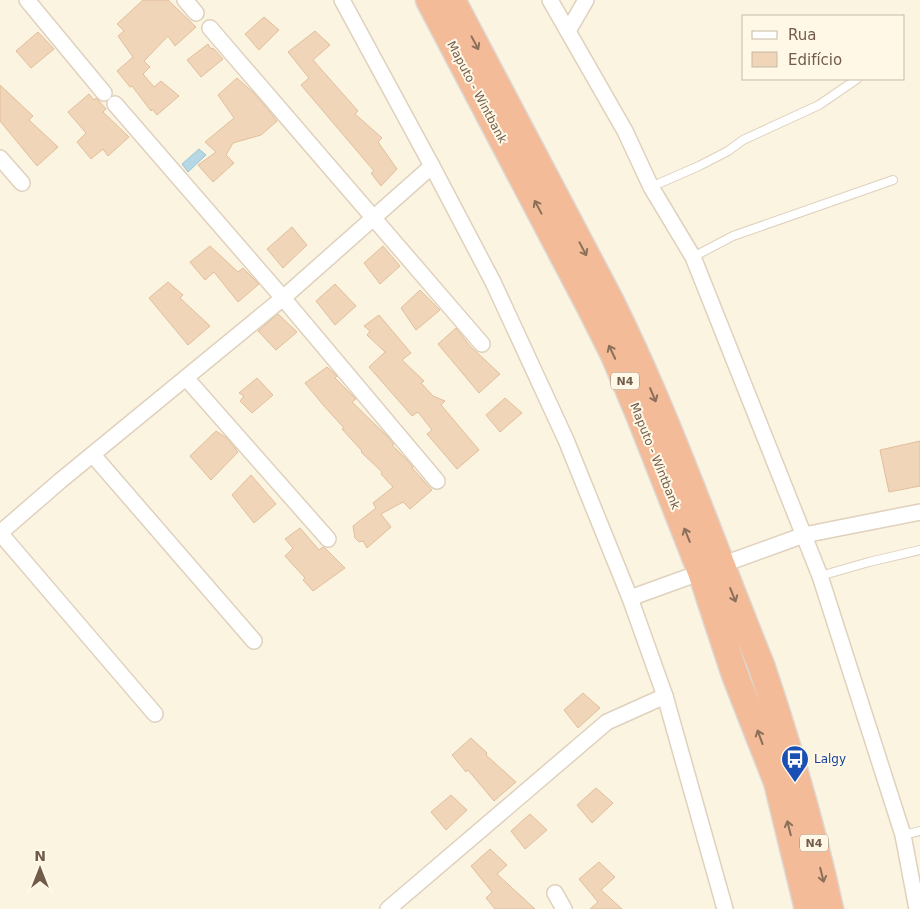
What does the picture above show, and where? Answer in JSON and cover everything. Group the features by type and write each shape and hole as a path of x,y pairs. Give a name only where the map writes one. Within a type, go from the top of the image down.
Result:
{"highway":[{"name":"Maputo - Wintbank","path":"429,0 614,355 711,569 761,665 799,786 830,909"},
{"name":"Maputo - Wintbank","path":"452,0 633,347 711,569 735,675 777,782 808,909"}],"street":[{"path":"27,0 110,99 283,298 436,481"},
{"path":"185,0 196,14"},
{"path":"342,0 493,282 566,440 630,598 665,696 725,909"},
{"path":"550,0 625,131 651,186 693,257 820,576 903,835 917,909"},
{"path":"568,32 586,0"},
{"path":"210,28 482,344"},
{"path":"0,158 22,183"},
{"path":"155,714 0,533 60,481 283,298 432,166"},
{"path":"186,378 328,539"},
{"path":"93,455 254,641"},
{"path":"630,598 804,535 920,512"},
{"path":"388,909 607,722 665,696"},
{"path":"555,892 564,909"}],"lane":[{"path":"651,186 699,166 742,140 819,105 856,80"},
{"path":"693,257 732,236 893,180"},
{"path":"820,576 920,550"},
{"path":"903,835 920,831"}],"water":[{"path":"199,149 206,155 188,172 182,164"}],"building":[{"path":"143,0 168,0 196,27 175,46 168,36 144,61 150,67 143,74 154,87 161,81 179,96 157,115 152,109 151,111 132,86 130,87 117,71 133,57 118,36 124,31 117,24"},
{"path":"264,17 279,30 259,50 245,34"},
{"path":"315,31 330,45 313,60 358,111 355,114 382,138 378,142 397,169 381,186 371,173 374,171 301,85 309,78 288,52"},
{"path":"38,32 54,49 31,68 16,51"},
{"path":"208,44 223,59 201,77 187,60"},
{"path":"237,78 256,95 277,121 261,135 233,143 226,155 234,163 213,182 198,165 216,152 205,142 234,118 218,95"},
{"path":"0,85 33,116 29,120 58,147 37,166 0,121"},
{"path":"89,94 94,100 96,98 98,100 106,109 103,112 129,137 108,156 103,149 91,159 77,142 86,133 68,112"},
{"path":"292,227 307,245 283,268 267,249"},
{"path":"210,246 238,272 243,268 259,284 238,302 214,272 205,280 190,262"},
{"path":"383,246 400,266 380,284 364,263"},
{"path":"168,282 183,295 180,298 210,326 188,345 149,298"},
{"path":"335,284 356,306 335,325 316,301"},
{"path":"420,290 440,310 416,330 401,308"},
{"path":"278,314 297,332 276,350 258,331"},
{"path":"379,315 411,353 402,360 424,381 421,383 433,396 445,401 441,405 479,450 457,469 427,434 432,430 418,412 412,416 369,367 385,352 367,335 370,331 364,326"},
{"path":"456,328 470,346 500,374 479,393 438,344"},
{"path":"327,367 356,399 352,402 390,439 394,444 392,445 432,490 410,509 403,502 381,514 391,527 367,548 363,541 359,542 355,538 353,526 376,508 373,503 393,487 381,474 382,472 361,452 342,429 344,428 305,383"},
{"path":"257,378 273,395 252,413 240,401 244,396 239,393"},
{"path":"505,398 522,413 500,432 486,415"},
{"path":"216,431 227,438 238,452 211,480 190,456"},
{"path":"920,441 920,486 889,492 880,450"},
{"path":"251,475 276,504 254,523 232,495"},
{"path":"300,528 319,550 323,547 325,548 345,568 313,591 303,580 305,578 285,556 293,548 285,539"},
{"path":"583,693 600,708 578,728 564,710"},
{"path":"471,738 487,753 486,755 516,782 494,801 468,770 466,772 452,755"},
{"path":"596,788 613,803 592,823 577,805"},
{"path":"451,795 467,810 446,830 431,812"},
{"path":"530,814 547,830 525,849 511,831"},
{"path":"490,849 507,865 497,874 535,909 495,909 486,898 492,892 471,866"},
{"path":"599,862 615,877 601,890 622,909 590,909 598,902 579,879"}],"place":[{"name":"Lalgy","path":"795,783"}]}
